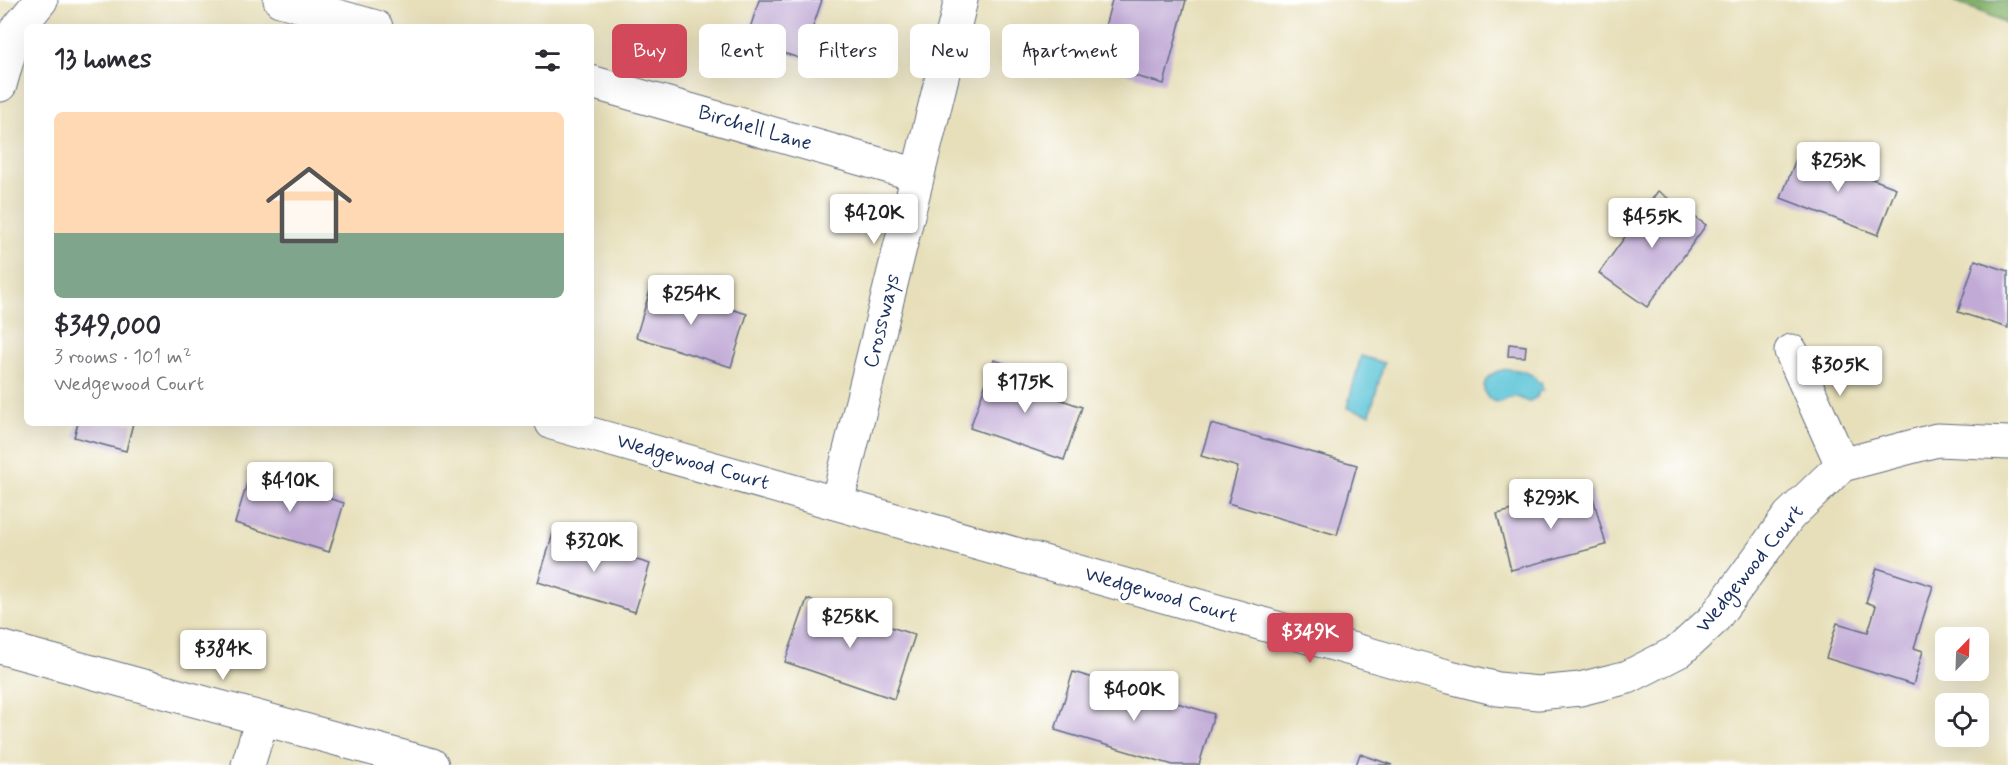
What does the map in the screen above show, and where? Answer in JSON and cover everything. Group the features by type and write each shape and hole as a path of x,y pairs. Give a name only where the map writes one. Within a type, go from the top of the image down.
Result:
{"street":[{"path":"0,85 15,32 41,0"},
{"path":"280,0 365,24"},
{"name":"Crossways","path":"837,503 961,0"},
{"name":"Birchell Lane","path":"594,83 918,175"},
{"path":"1791,351 1842,465"},
{"name":"Wedgewood Court","path":"563,426 1450,677 1498,689 1538,693 1580,689 1628,677 1679,651 1713,620 1789,516 1842,465 1937,440 2008,443"},
{"path":"0,647 432,765"},
{"path":"248,765 262,719"}],"green space":[{"path":"1952,0 2008,0 2008,25 1998,19"}],"water":[{"path":"1361,356 1384,363 1370,414 1347,408"},
{"path":"1508,369 1532,375 1538,382 1541,382 1543,391 1539,391 1537,397 1528,402 1517,397 1500,402 1489,399 1484,390 1486,381 1496,372"}],"building":[{"path":"759,0 822,0 814,24 798,24 798,58 786,54 786,24 751,24"},
{"path":"1112,0 1186,0 1164,84 1139,77 1139,24 1106,24"},
{"path":"1799,151 1896,188 1878,235 1781,198"},
{"path":"1658,191 1706,225 1647,307 1599,273"},
{"path":"1975,260 2008,271 2008,328 1958,312"},
{"path":"652,284 747,314 731,367 636,337"},
{"path":"1509,344 1526,346 1525,357 1508,356"},
{"path":"994,360 1024,370 1019,385 1082,407 1064,460 970,428"},
{"path":"1211,424 1357,465 1337,535 1228,503 1238,467 1201,456"},
{"path":"77,426 132,426 126,451 74,437"},
{"path":"250,474 344,503 329,552 235,523"},
{"path":"1591,490 1606,545 1511,570 1497,514"},
{"path":"553,534 650,564 635,612 538,582"},
{"path":"1877,568 1933,586 1914,648 1923,651 1913,685 1826,658 1837,623 1868,632 1876,606 1866,602"},
{"path":"807,599 915,635 894,699 785,662"},
{"path":"1073,672 1214,714 1199,765 1173,765 1055,730"},
{"path":"1360,754 1392,765 1356,765"}]}
